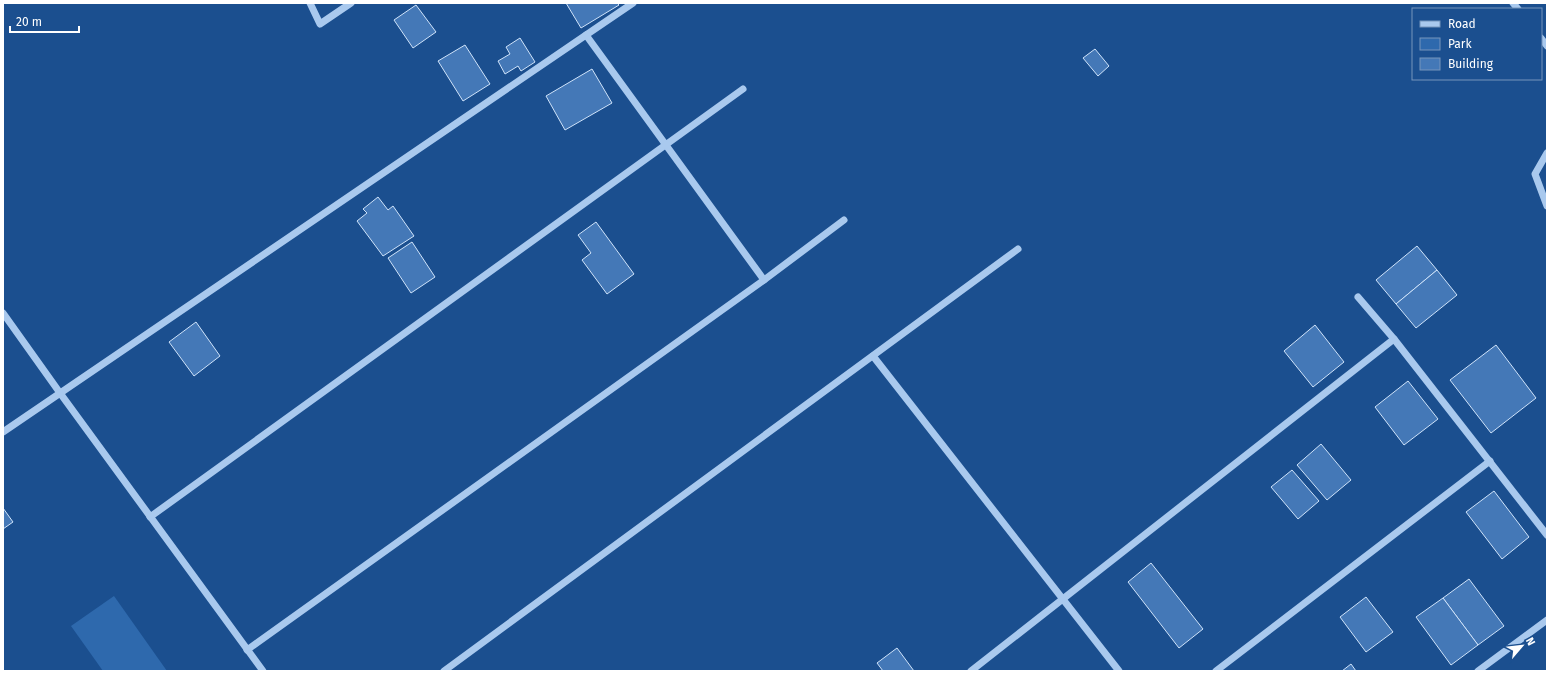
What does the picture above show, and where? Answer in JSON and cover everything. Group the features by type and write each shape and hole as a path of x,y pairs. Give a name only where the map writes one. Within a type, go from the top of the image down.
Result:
{"street":[{"path":"310,3 320,24 351,3"},
{"path":"3,432 633,3"},
{"path":"586,35 764,280"},
{"path":"150,517 743,89"},
{"path":"1547,153 1535,174 1547,206"},
{"path":"247,650 764,280 844,220"},
{"path":"444,671 1018,249"},
{"path":"1358,297 1394,338 1547,535"},
{"path":"3,313 263,671"},
{"path":"971,671 1394,338"},
{"path":"873,356 1119,671"},
{"path":"1216,671 1490,462"},
{"path":"1478,671 1547,620"}],"green space":[{"path":"114,596 167,671 103,671 71,626"}],"building":[{"path":"566,3 617,3 619,5 581,28"},
{"path":"416,5 436,32 413,48 394,20"},
{"path":"520,38 535,62 521,71 518,66 505,74 498,61 510,54 506,47"},
{"path":"465,45 490,84 463,101 438,61"},
{"path":"1095,49 1109,66 1098,76 1083,58"},
{"path":"592,69 612,103 565,130 546,96"},
{"path":"378,197 388,210 393,206 414,236 383,256 357,221 367,213 363,209"},
{"path":"596,222 634,274 607,294 582,260 591,253 578,235"},
{"path":"412,242 435,277 411,293 388,258"},
{"path":"1417,246 1437,270 1396,304 1376,280"},
{"path":"1437,270 1457,295 1416,328 1396,304"},
{"path":"196,322 220,356 194,376 169,342"},
{"path":"1315,325 1344,362 1313,387 1284,351"},
{"path":"1496,345 1536,398 1491,433 1450,380"},
{"path":"1408,381 1438,419 1404,445 1375,407"},
{"path":"1321,444 1351,480 1327,500 1297,465"},
{"path":"1292,470 1319,501 1298,519 1271,487"},
{"path":"1494,491 1529,537 1502,559 1466,512"},
{"path":"3,508 13,522 3,529"},
{"path":"1151,563 1203,629 1179,648 1128,582"},
{"path":"1469,579 1504,626 1478,645 1443,598"},
{"path":"1366,597 1393,632 1366,652 1340,617"},
{"path":"1443,598 1478,645 1451,665 1416,617"},
{"path":"897,648 914,671 883,671 877,663"},
{"path":"1351,664 1356,671 1342,671"}]}
